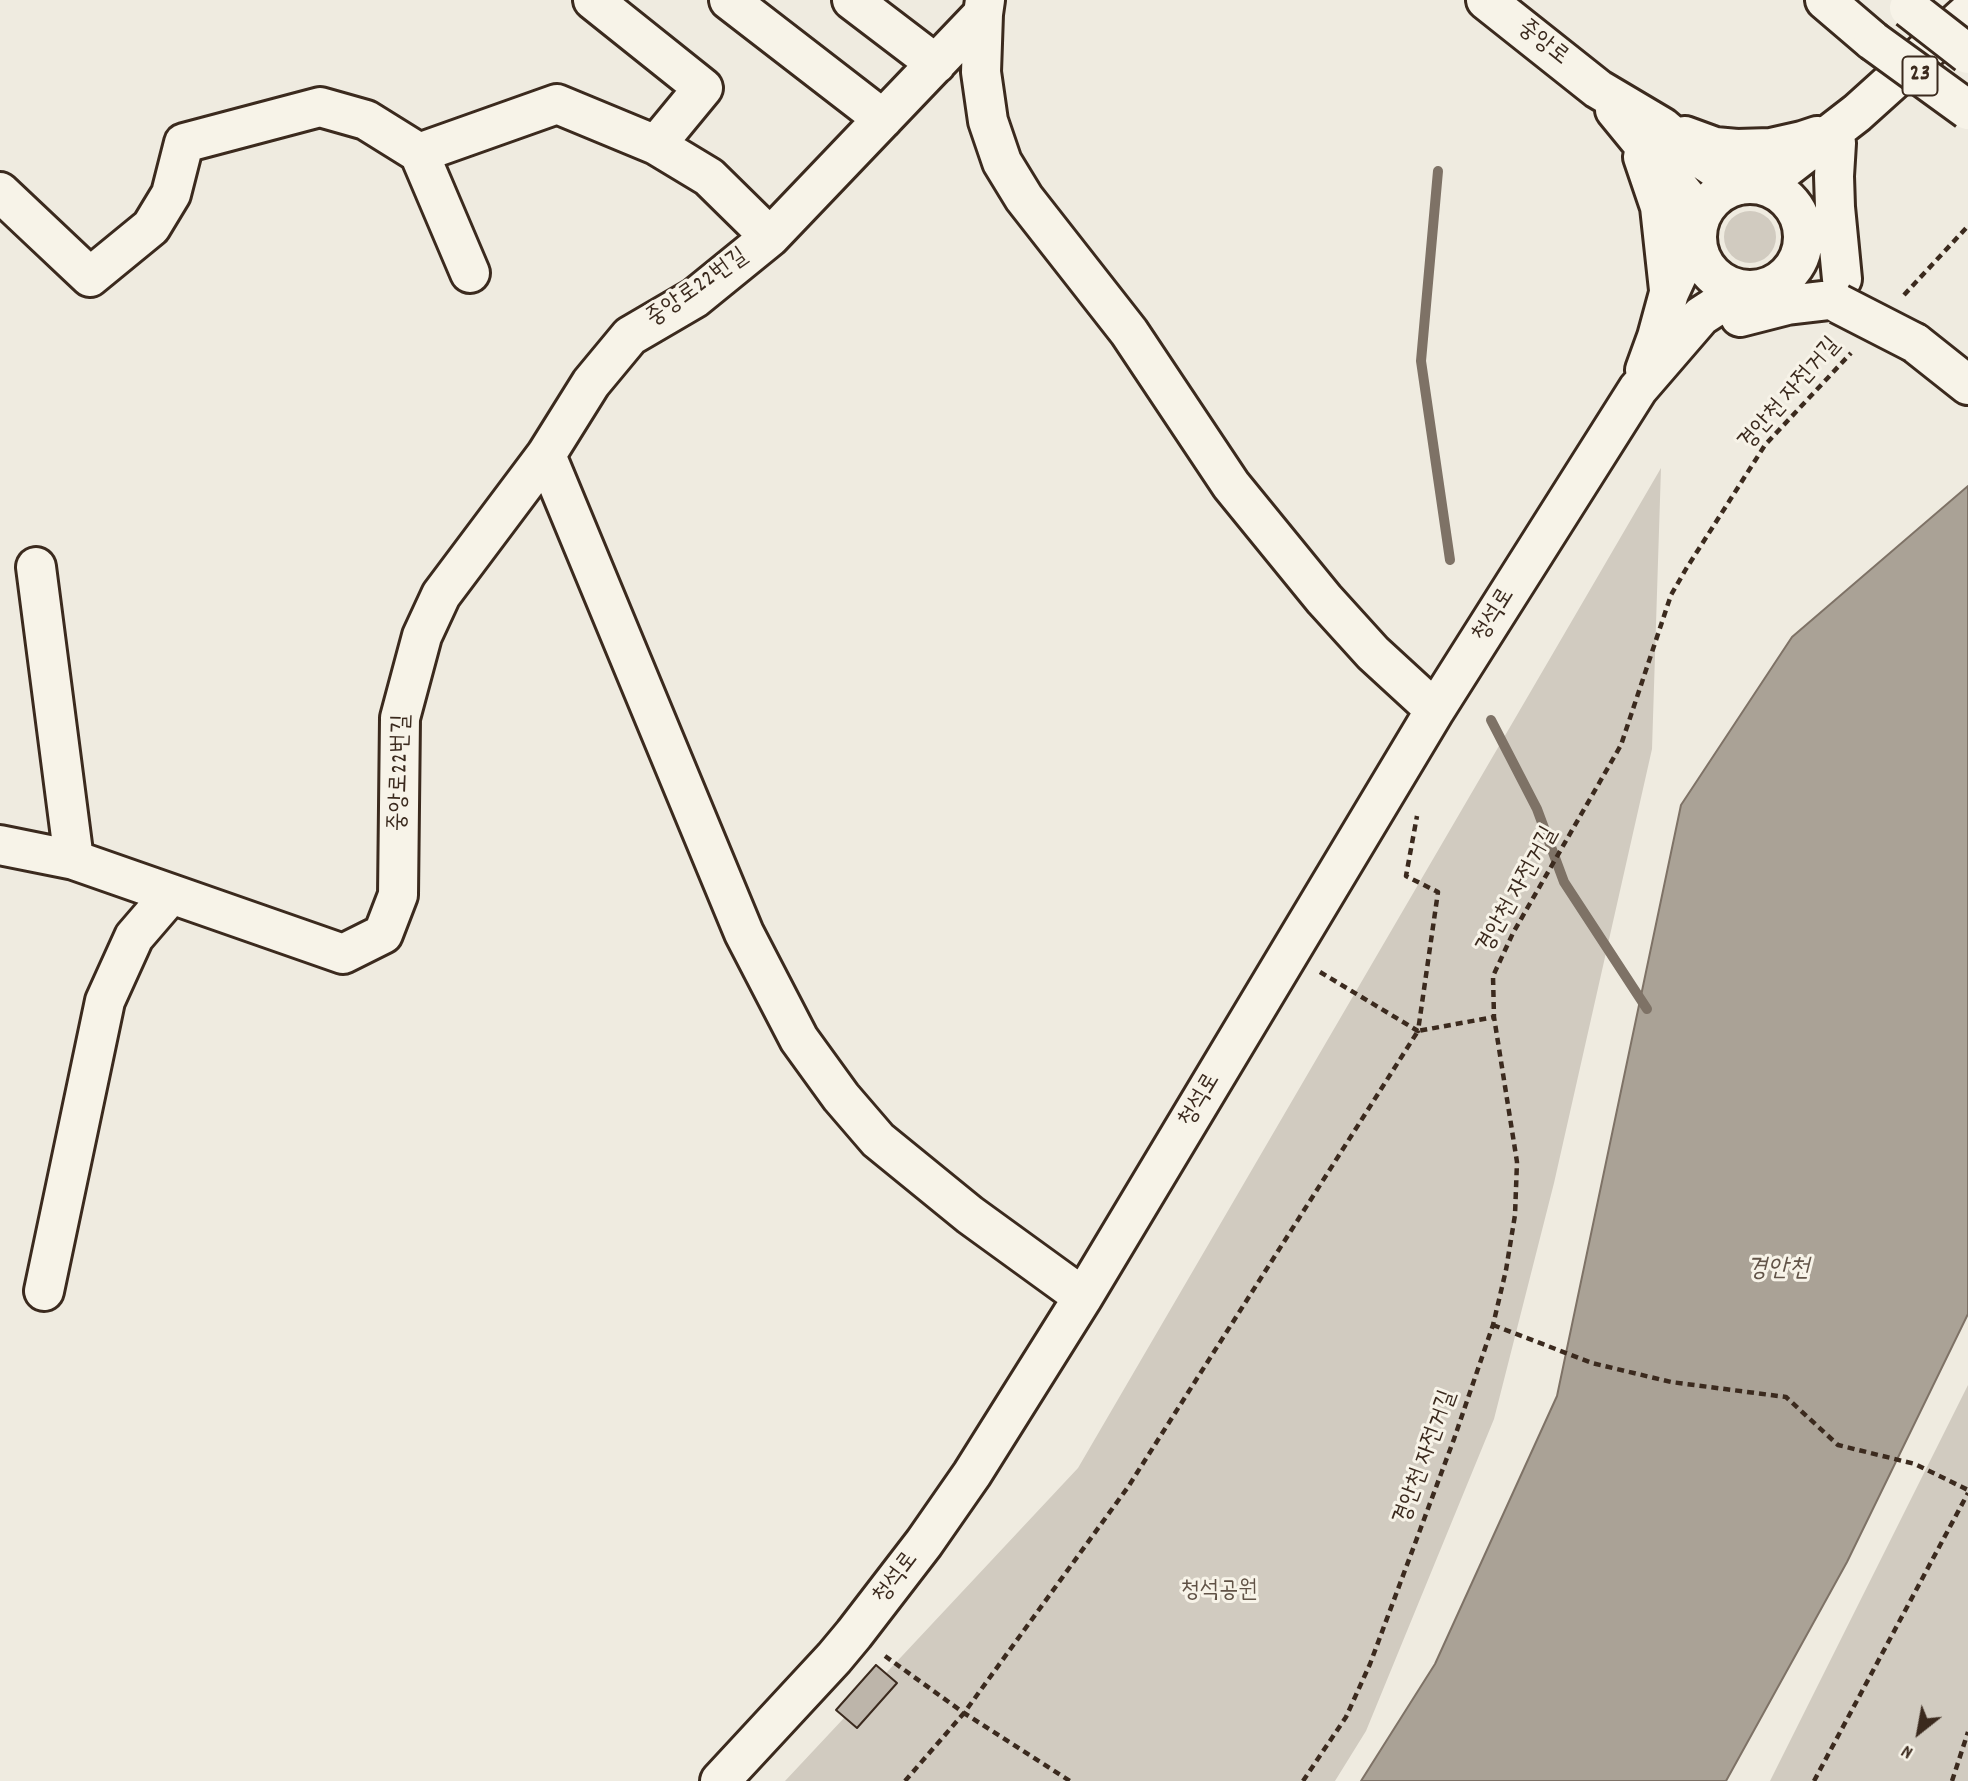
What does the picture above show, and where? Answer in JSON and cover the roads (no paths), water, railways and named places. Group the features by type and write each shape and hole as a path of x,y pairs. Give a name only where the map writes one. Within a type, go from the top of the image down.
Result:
{"street":[{"path":"593,0 703,88 656,145"},
{"path":"729,0 883,119"},
{"path":"852,0 936,64"},
{"name":"중앙로","path":"1486,0 1649,132"},
{"name":"23","path":"1825,0 1873,41 1968,110"},
{"name":"23","path":"1904,4 1968,54"},
{"path":"984,7 981,72 988,121 1002,162 1024,198 1129,332 1231,485 1332,608 1373,653 1435,710"},
{"name":"중앙로22번길","path":"0,845 74,860 343,954 383,934 398,895 400,719 422,636 441,595 546,455 591,383 630,336 695,299 770,237 936,64 984,7"},
{"path":"1638,389 1657,337 1669,293 1710,201 1723,191 1786,168 1842,129 1968,13"},
{"path":"419,153 557,104 656,145 709,177 770,237"},
{"path":"0,192 90,277 151,228 171,194 184,143 320,107 366,120 419,153 470,273"},
{"path":"1649,132 1715,147 1737,149 1771,148 1842,129"},
{"path":"1638,389 1701,316 1721,303 1786,276 1799,260 1803,235 1823,167 1842,129"},
{"path":"1841,293 1834,176 1842,129"},
{"path":"1649,132 1690,151 1748,184 1773,189 1787,198 1798,212 1803,235 1841,293 1915,343 1968,385"},
{"path":"1649,132 1699,224 1698,250 1706,266 1718,279 1734,287 1841,293"},
{"path":"1649,132 1669,293"},
{"path":"1669,352 1736,318 1841,293"},
{"name":"청석로","path":"720,1781 834,1658 880,1603 972,1474 1083,1297 1435,710 1638,389"},
{"path":"546,455 744,933 799,1039 841,1097 878,1140 970,1215 1083,1297"},
{"path":"36,567 74,860"},
{"path":"44,1291 105,1001 134,937 170,894"}],"water":[{"name":"경안천","path":"1968,486 1968,1314 1847,1562 1726,1781 1361,1781 1435,1664 1557,1396 1681,805 1792,637"}],"waterway":[{"path":"1438,171 1421,361 1450,560"},
{"path":"1491,720 1537,809 1564,882 1647,1009"}],"park label":[{"name":"청석공원","path":"1219,1593"}]}
